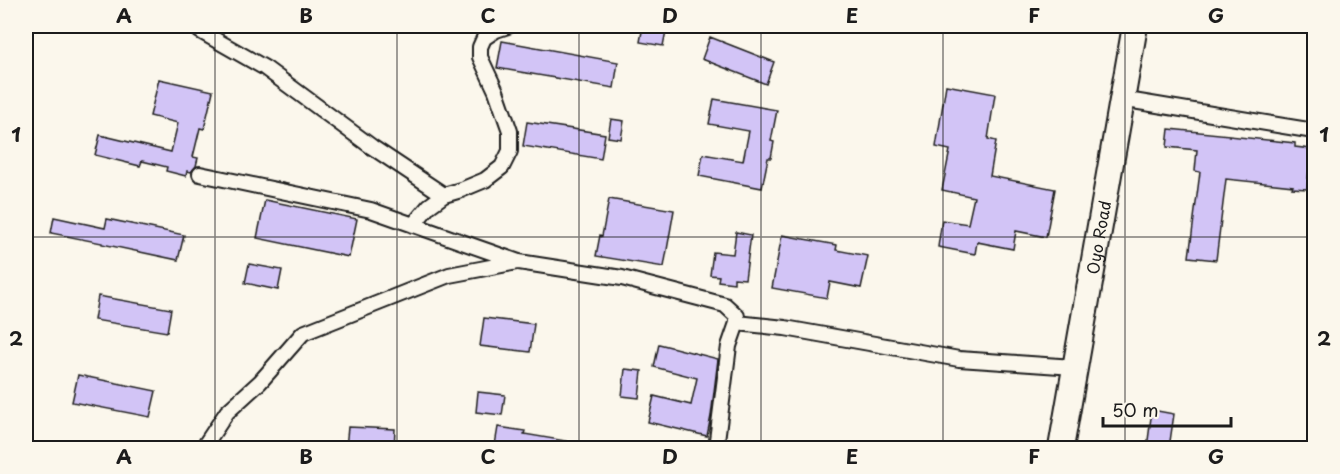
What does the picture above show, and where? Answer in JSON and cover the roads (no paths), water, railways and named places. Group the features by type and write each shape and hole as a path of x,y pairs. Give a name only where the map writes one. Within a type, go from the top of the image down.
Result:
{"highway":[{"name":"Oyo Road","path":"1061,448 1134,26"}],"street":[{"path":"413,225 429,206 444,195 485,180 502,167 510,151 510,131 496,91 480,57 480,47 484,38 508,26"},
{"path":"200,31 265,68 372,147 444,195"},
{"path":"1121,99 1314,131"},
{"path":"200,174 371,210 519,262 622,278 725,304 737,316 737,323 729,346 716,448"},
{"path":"203,448 227,412 260,382 303,333 449,275 519,262"},
{"path":"737,323 785,328 959,359 1074,367"}]}
